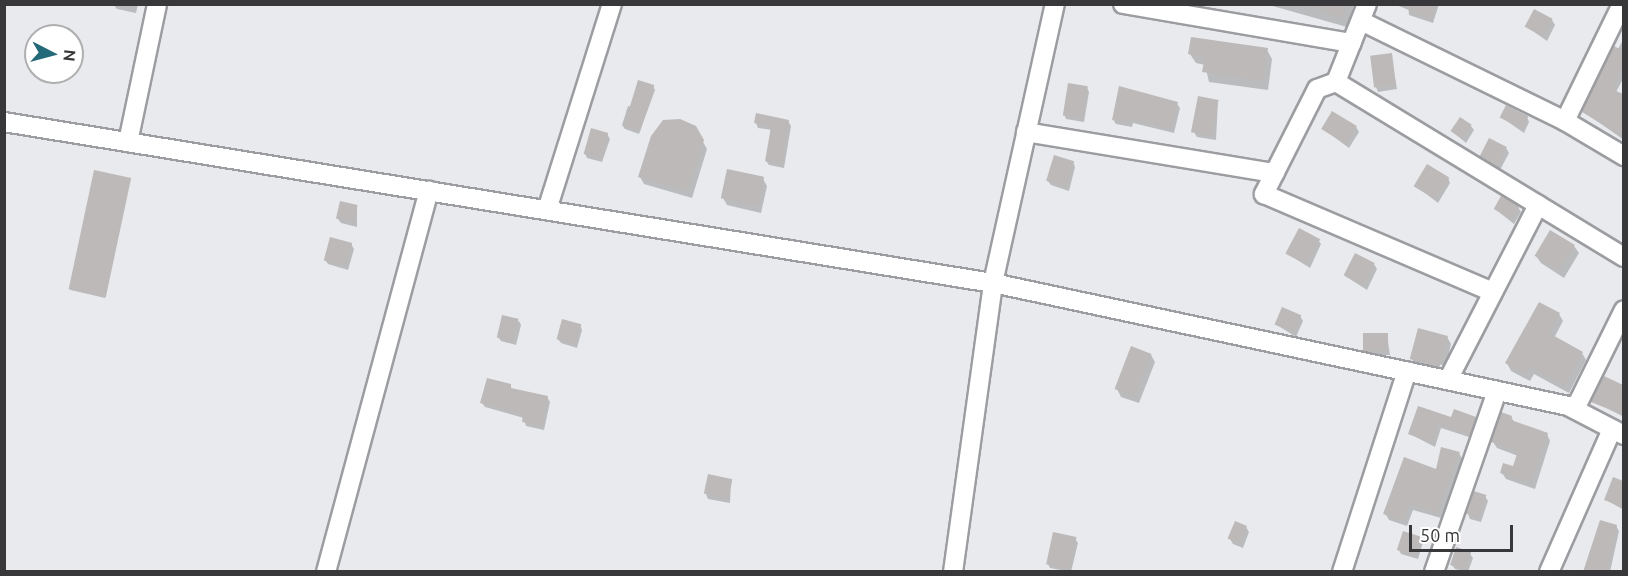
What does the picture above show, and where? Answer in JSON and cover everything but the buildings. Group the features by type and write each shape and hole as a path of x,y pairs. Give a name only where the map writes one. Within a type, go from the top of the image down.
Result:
{"street":[{"path":"128,142 157,4"},
{"path":"547,210 612,4"},
{"path":"953,572 993,283 1055,4"},
{"path":"1123,4 1352,43"},
{"path":"1565,121 1622,4"},
{"path":"1493,292 1263,194 1317,89 1336,82 1364,13 1565,121 1623,156"},
{"path":"1336,82 1623,257"},
{"path":"4,122 993,283 1575,409 1618,432 1549,572"},
{"path":"1026,132 1275,173"},
{"path":"326,572 429,191"},
{"path":"1448,380 1538,205"},
{"path":"1575,409 1623,310"},
{"path":"1342,572 1407,371"},
{"path":"1434,572 1497,391"}]}
